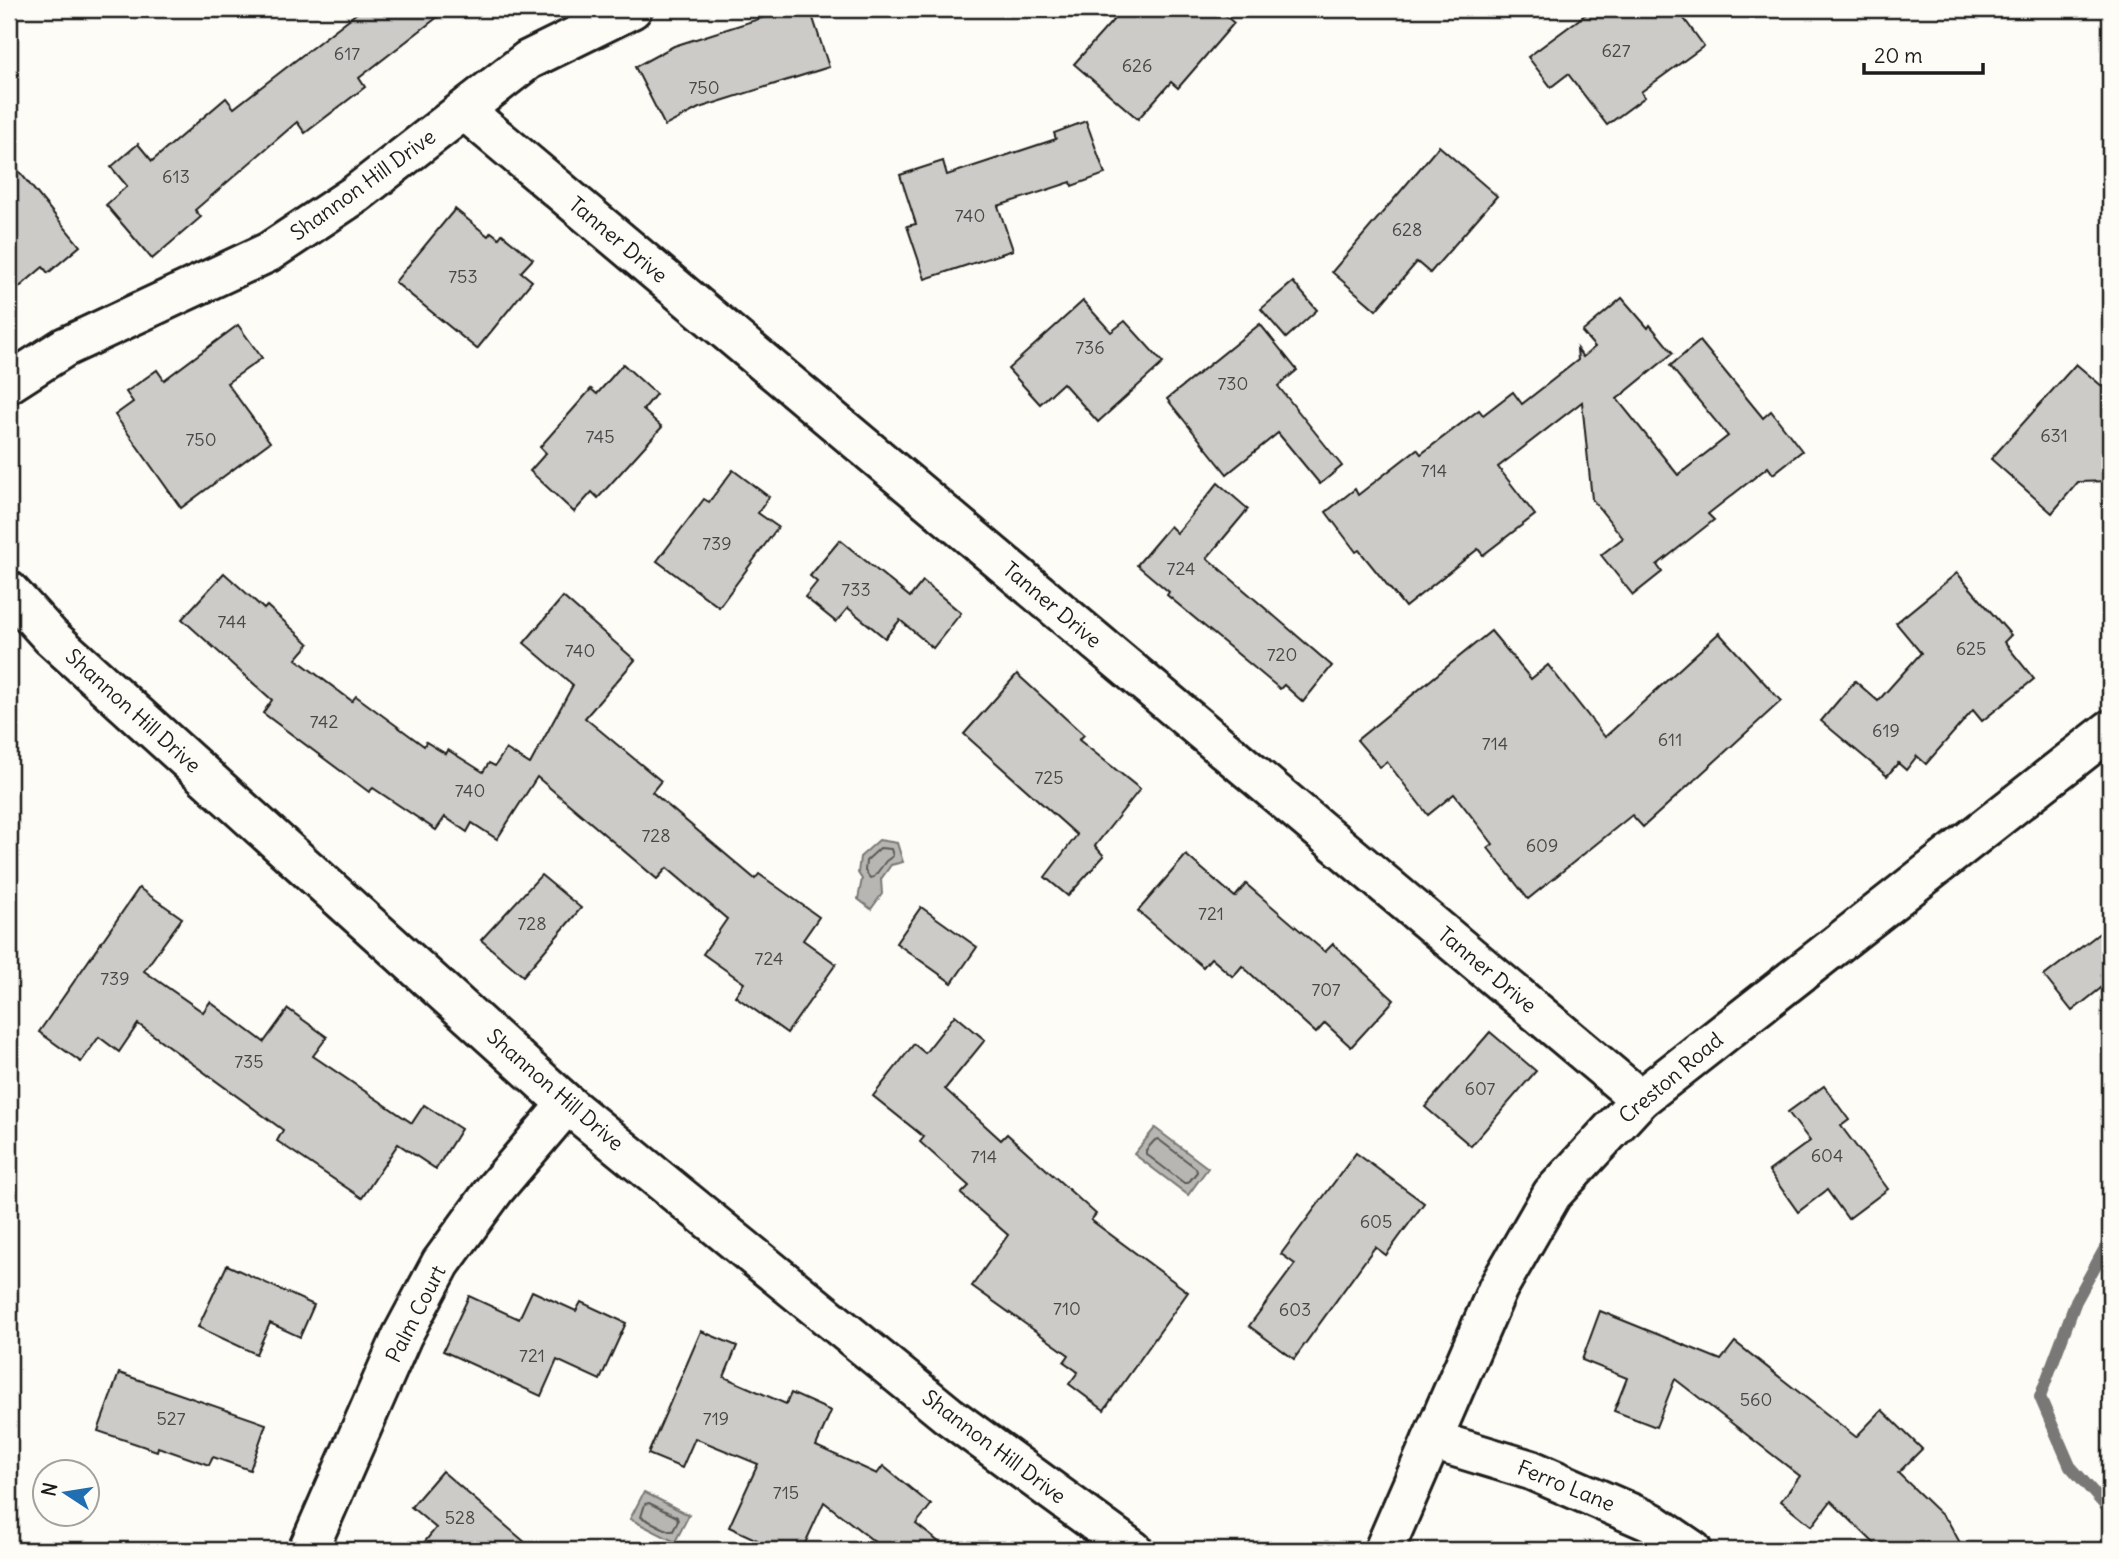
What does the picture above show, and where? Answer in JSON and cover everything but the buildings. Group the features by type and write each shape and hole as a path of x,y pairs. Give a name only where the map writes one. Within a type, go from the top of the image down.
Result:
{"street":[{"name":"Shannon Hill Drive","path":"9,383 65,347 269,253 356,194 528,60 632,9"},
{"name":"Tanner Drive","path":"465,111 1640,1099"},
{"name":"Shannon Hill Drive","path":"9,591 51,637 567,1104 948,1415 1133,1550"},
{"name":"Creston Road","path":"1384,1550 1498,1288 1552,1194 1640,1099 2110,730"},
{"name":"Palm Court","path":"308,1550 402,1336 441,1263 495,1189 567,1104"},
{"name":"Ferro Lane","path":"1432,1440 1531,1470 1651,1522 1692,1550"}],"water":[{"path":"879,840 897,843 903,862 891,865 881,879 882,894 871,909 858,899 862,879 858,873 860,857"},
{"path":"1155,1128 1208,1168 1188,1195 1134,1154"},
{"path":"644,1492 689,1515 675,1542 630,1519"}],"waterway":[{"path":"2110,1239 2076,1301 2040,1397 2070,1466 2110,1511"}]}
